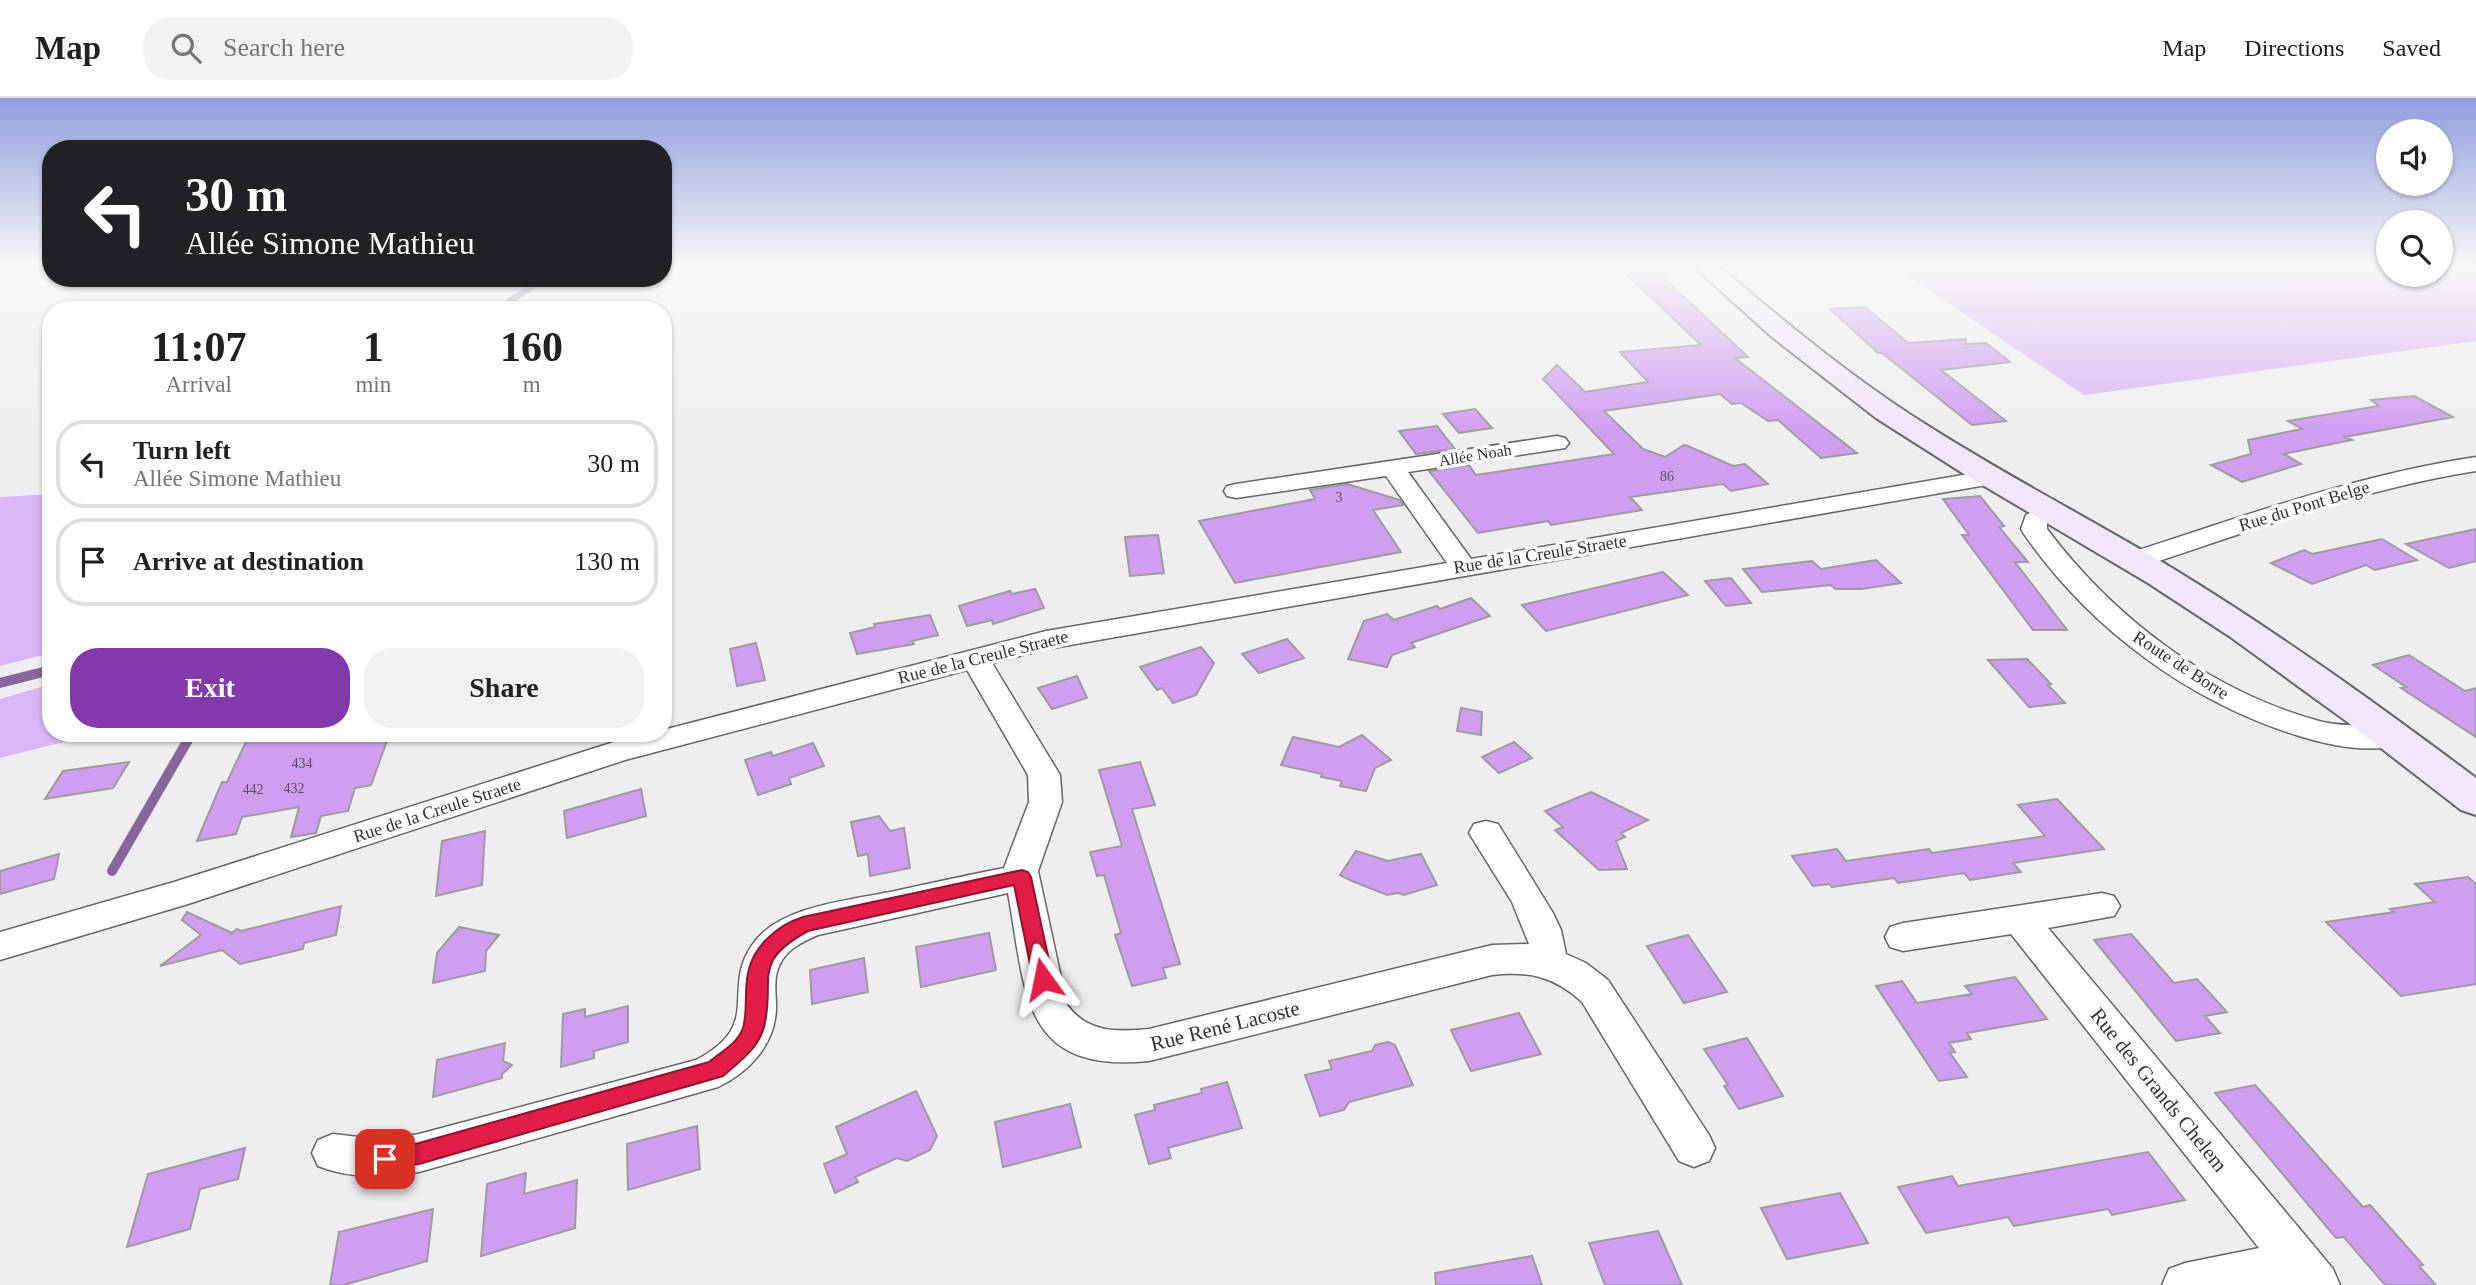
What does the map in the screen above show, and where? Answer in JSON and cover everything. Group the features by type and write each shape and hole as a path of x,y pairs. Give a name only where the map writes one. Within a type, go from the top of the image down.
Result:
{"main road":[{"path":"1773,322 1849,385 1916,431 2135,560 2256,638 2476,800"}],"street":[{"name":"Allée Noah","path":"1236,491 1557,443"},
{"name":"Rue du Pont Belge","path":"2135,560 2350,491 2410,475 2476,464"},
{"path":"1393,468 1463,566"},
{"name":"Rue de la Creule Straete","path":"672,739 1090,630 1992,477"},
{"name":"Route de Borre","path":"2050,511 2035,520 2034,529 2079,585 2110,616 2177,665 2259,712 2296,726 2348,738 2374,740 2393,737"},
{"name":"Rue René Lacoste","path":"974,658 1036,760 1046,782 1045,809 1024,854 1022,877 1048,1005 1063,1028 1086,1042 1102,1046 1149,1045 1492,960 1526,958 1548,962 1580,977 1595,991 1694,1148"},
{"name":"Rue de la Creule Straete","path":"0,946 176,895 569,766 659,742"},
{"path":"1486,833 1540,922 1547,941 1548,962"},
{"path":"333,1153 385,1159 419,1153 704,1074 726,1063 744,1046 756,1016 758,971 773,945 792,929 817,921 1022,877"},
{"path":"1903,937 2102,906"},
{"name":"Rue des Grands Chelem","path":"2020,919 2307,1273"},
{"name":"Rue des Grands Chelem","path":"2185,1285 2307,1273"}],"shaded area":[{"path":"1977,322 2476,322 2476,341 2084,395"},
{"path":"42,495 42,655 0,666 0,497"},
{"path":"42,687 42,742 63,742 0,758 0,699"}],"building":[{"path":"1677,322 1711,322 1748,357 1735,358 1857,453 1821,458 1778,420 1768,421 1741,403 1732,404 1720,394 1604,411 1643,449 1665,457 1684,445 1688,446 1733,466 1745,464 1768,484 1731,491 1723,484 1630,497 1642,510 1551,525 1548,521 1478,533 1429,471 1469,465 1476,475 1614,454 1543,379 1557,365 1585,392 1648,382 1620,352 1701,345"},
{"path":"1845,322 1883,322 1908,343 1966,339 1965,344 1986,343 2010,362 1941,370 2006,421 1972,425 1882,353 1878,353"},
{"path":"2414,396 2453,417 2345,437 2352,440 2284,454 2301,464 2242,482 2211,465 2251,454 2248,440 2302,429 2288,421 2379,406 2371,400"},
{"path":"1475,409 1492,428 1459,433 1443,414"},
{"path":"1437,426 1455,449 1416,454 1399,431"},
{"path":"1347,484 1400,500 1403,505 1373,510 1401,552 1235,583 1199,521 1315,499 1310,490"},
{"path":"1980,496 2004,526 1999,527 2028,562 2015,562 2067,630 2033,630 1962,535 1969,535 1943,499"},
{"path":"2476,529 2476,561 2449,568 2406,544"},
{"path":"1158,535 1164,573 1130,576 1125,537"},
{"path":"2382,539 2417,560 2375,570 2366,565 2312,584 2271,563 2304,550 2312,554"},
{"path":"1876,560 1901,583 1861,589 1835,589 1831,585 1762,592 1743,569 1812,561 1821,569"},
{"path":"1663,572 1688,595 1546,631 1522,605"},
{"path":"1731,578 1751,603 1726,606 1705,581"},
{"path":"1035,589 1044,608 993,624 992,620 967,626 959,606 1010,591 1012,594"},
{"path":"1471,598 1490,616 1411,643 1415,647 1392,655 1387,667 1348,659 1364,621 1387,614 1394,620"},
{"path":"930,615 938,635 912,641 914,644 857,654 850,633 875,627 874,624"},
{"path":"1287,639 1304,658 1259,673 1242,654"},
{"path":"756,643 765,680 737,686 730,649"},
{"path":"1201,647 1214,663 1196,695 1173,703 1162,688 1157,690 1140,667"},
{"path":"2409,655 2465,691 2476,688 2476,737 2401,688 2406,687 2373,665"},
{"path":"2027,659 2065,703 2029,707 1988,660"},
{"path":"1077,676 1087,698 1052,709 1038,688"},
{"path":"1461,708 1482,712 1481,735 1457,731"},
{"path":"1362,735 1391,760 1375,768 1366,791 1340,786 1342,781 1321,777 1322,774 1281,765 1293,737 1339,747"},
{"path":"246,742 387,742 371,785 355,788 348,811 321,816 316,833 291,837 299,807 242,817 236,834 197,841 222,782 227,782"},
{"path":"1514,742 1532,758 1499,773 1482,757"},
{"path":"813,743 824,766 789,778 791,784 758,795 745,760 771,752 773,756"},
{"path":"129,762 113,788 45,799 63,771"},
{"path":"1140,762 1155,805 1132,809 1180,964 1163,968 1166,978 1132,986 1115,935 1121,933 1104,875 1097,876 1090,852 1122,846 1099,770"},
{"path":"641,789 646,816 567,838 564,811"},
{"path":"1591,792 1648,820 1621,833 1625,837 1616,841 1627,869 1599,870 1555,830 1563,827 1545,811"},
{"path":"2057,799 2104,849 2013,863 2021,872 1970,880 1964,873 1898,883 1894,878 1832,887 1829,884 1813,886 1792,856 1837,849 1846,861 1929,849 1932,853 2045,836 2018,805"},
{"path":"879,816 890,831 904,828 910,868 870,876 868,854 858,856 851,822"},
{"path":"485,831 482,885 436,896 442,841"},
{"path":"1356,851 1388,861 1421,854 1437,885 1404,895 1387,895 1352,881 1340,875"},
{"path":"59,854 54,879 0,894 0,871"},
{"path":"2468,877 2476,884 2476,984 2401,996 2326,922 2394,912 2390,909 2435,902 2415,884"},
{"path":"341,906 336,935 304,943 303,949 240,964 222,950 160,966 201,935 182,920 187,912 232,933 237,929 241,931"},
{"path":"459,927 499,935 486,951 485,971 433,983 437,953"},
{"path":"989,933 996,970 921,987 916,947"},
{"path":"2131,934 2174,983 2197,979 2227,1012 2205,1016 2220,1033 2176,1041 2094,940"},
{"path":"1688,935 1727,992 1684,1003 1647,946"},
{"path":"864,958 868,992 812,1004 810,970"},
{"path":"2015,977 2047,1019 1967,1033 1971,1039 1949,1043 1955,1052 1950,1053 1967,1077 1939,1081 1876,986 1902,981 1917,1003 1972,994 1965,986"},
{"path":"628,1006 628,1042 594,1051 594,1058 561,1067 563,1014 585,1009 585,1017"},
{"path":"1519,1013 1541,1054 1471,1071 1451,1030"},
{"path":"1747,1038 1783,1096 1739,1109 1724,1086 1728,1085 1704,1049"},
{"path":"1388,1042 1395,1045 1413,1085 1349,1102 1344,1110 1320,1116 1305,1075 1332,1069 1329,1061 1372,1051 1375,1045"},
{"path":"505,1043 503,1061 512,1065 502,1074 502,1078 433,1097 437,1060"},
{"path":"1227,1082 1242,1128 1168,1148 1171,1158 1149,1164 1135,1115 1155,1110 1154,1105 1202,1093 1201,1089"},
{"path":"2255,1085 2363,1207 2370,1205 2423,1265 2419,1266 2436,1285 2385,1285 2344,1237 2336,1238 2215,1093"},
{"path":"916,1091 937,1136 930,1150 907,1161 897,1158 855,1177 858,1182 835,1193 824,1164 847,1154 836,1127"},
{"path":"1070,1104 1081,1147 1003,1167 995,1122"},
{"path":"697,1126 700,1169 628,1190 627,1144"},
{"path":"245,1148 238,1179 200,1189 190,1229 127,1247 148,1174"},
{"path":"2148,1152 2185,1200 2112,1215 2108,1209 2014,1226 2008,1217 1926,1233 1898,1187 1952,1176 1958,1186"},
{"path":"526,1173 524,1194 577,1180 575,1228 481,1256 487,1184"},
{"path":"1840,1193 1868,1243 1787,1259 1761,1208"},
{"path":"433,1209 427,1261 344,1285 330,1285 339,1232"},
{"path":"1658,1231 1682,1285 1605,1285 1589,1243"},
{"path":"1532,1256 1542,1285 1436,1285 1435,1273"}],"waterway":[{"path":"0,683 42,672"},
{"path":"112,871 187,742"}],"route":[{"path":"385,1159 419,1153 704,1074 726,1063 744,1046 754,1027 758,971 766,954 792,929 817,921 1022,877 1043,979"}]}
